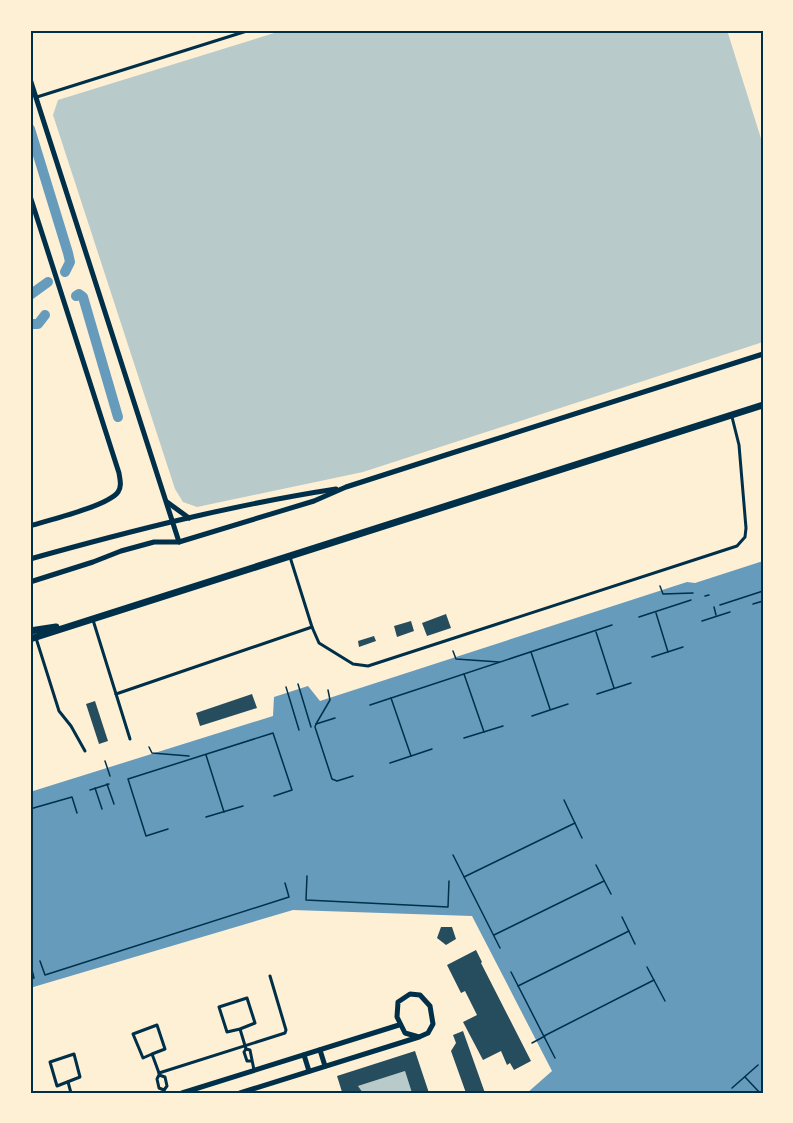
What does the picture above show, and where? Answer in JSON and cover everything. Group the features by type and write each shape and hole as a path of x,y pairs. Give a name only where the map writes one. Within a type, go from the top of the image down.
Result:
{"street":[{"path":"30,79 179,542"},
{"path":"30,196 119,473 120,486 107,501 30,526"},
{"path":"30,582 121,551 154,542 179,542 314,501 346,487 763,354"},
{"path":"33,639 763,405"},
{"path":"30,559 173,521 346,487"},
{"path":"166,502 189,518"},
{"path":"30,631 70,626"},
{"path":"240,1093 419,1037 428,1033 434,1019 428,1001 420,995 410,994 398,1002 396,1012 399,1025 405,1034 419,1037"},
{"path":"182,1093 399,1025"},
{"path":"320,1050 325,1066"},
{"path":"304,1054 309,1071"}],"lane":[{"path":"36,98 250,30"},
{"path":"290,555 317,639 323,646 353,664 368,666 735,547 744,539 746,528 740,445 731,415"},
{"path":"93,618 130,740"},
{"path":"116,694 312,627"},
{"path":"33,639 59,711 71,726 85,751"},
{"path":"159,1074 285,1033 270,976"},
{"path":"247,998 255,1023 240,1029 227,1032 219,1007 247,998"},
{"path":"157,1025 165,1049 152,1054 143,1058 134,1034 157,1025"},
{"path":"240,1029 246,1047 253,1058 251,1061 254,1070"},
{"path":"74,1054 80,1077 68,1082 57,1086 50,1062 74,1054"},
{"path":"152,1054 159,1074 165,1077 168,1086 164,1091"},
{"path":"68,1082 71,1093"}],"path":[{"path":"660,586 663,594 693,593"},
{"path":"720,605 763,591"},
{"path":"639,617 691,600"},
{"path":"753,604 763,601"},
{"path":"714,607 717,616"},
{"path":"655,612 668,652"},
{"path":"702,621 730,612"},
{"path":"370,705 612,625"},
{"path":"596,630 614,688"},
{"path":"652,657 683,647"},
{"path":"453,651 456,659 500,662"},
{"path":"531,652 550,710"},
{"path":"464,674 484,732"},
{"path":"597,694 631,683"},
{"path":"297,684 311,727"},
{"path":"286,687 299,730"},
{"path":"328,690 331,698 315,728 332,779 336,781 353,776"},
{"path":"391,698 411,756"},
{"path":"532,716 567,704"},
{"path":"316,724 335,718"},
{"path":"464,738 503,726"},
{"path":"168,829 146,836 128,778 273,733 292,790 274,796"},
{"path":"149,747 152,753 189,756"},
{"path":"390,763 432,749"},
{"path":"206,754 224,812"},
{"path":"105,761 110,776"},
{"path":"90,790 108,784 114,804"},
{"path":"95,788 102,809"},
{"path":"30,808 72,796 77,813"},
{"path":"564,800 582,838"},
{"path":"206,817 243,806"},
{"path":"464,877 575,823"},
{"path":"453,855 500,948"},
{"path":"596,865 611,894"},
{"path":"307,876 306,900 448,907 449,881"},
{"path":"494,935 604,881"},
{"path":"40,961 45,975 289,897 285,883"},
{"path":"622,917 635,944"},
{"path":"518,986 629,931"},
{"path":"30,979 34,978 31,966"},
{"path":"647,967 664,1001"},
{"path":"511,972 555,1058"},
{"path":"532,1042 654,980"},
{"path":"732,1088 758,1065"},
{"path":"745,1076 759,1093"}],"shaded area":[{"path":"284,30 727,30 763,145 763,342 363,472 197,507 183,502 175,489 53,115 58,100"},
{"path":"405,1071 412,1093 363,1093 358,1086"}],"water":[{"path":"763,561 763,1093 527,1093 552,1071 472,916 293,910 30,988 30,792 273,716 274,697 308,686 320,701 687,582 695,583"}],"building":[{"path":"446,614 451,628 427,636 422,623"},
{"path":"411,621 414,631 397,637 394,626"},
{"path":"374,636 376,641 359,647 358,641"},
{"path":"252,694 257,708 200,726 196,713"},
{"path":"95,701 108,741 99,744 86,704"},
{"path":"441,927 452,927 456,939 446,945 437,938"},
{"path":"476,950 531,1061 514,1070 510,1063 507,1065 501,1051 483,1060 463,1022 477,1015 465,991 461,993 447,965"},
{"path":"463,1031 485,1093 466,1093 451,1051 456,1043 453,1035"},
{"path":"415,1051 429,1093 412,1093 405,1071 358,1086 363,1093 342,1092 337,1076"}],"waterway":[{"path":"30,129 68,253 70,262 65,272"},
{"path":"30,295 48,282"},
{"path":"76,296 79,294 83,297 118,417"},
{"path":"30,324 38,324 45,315"}]}
